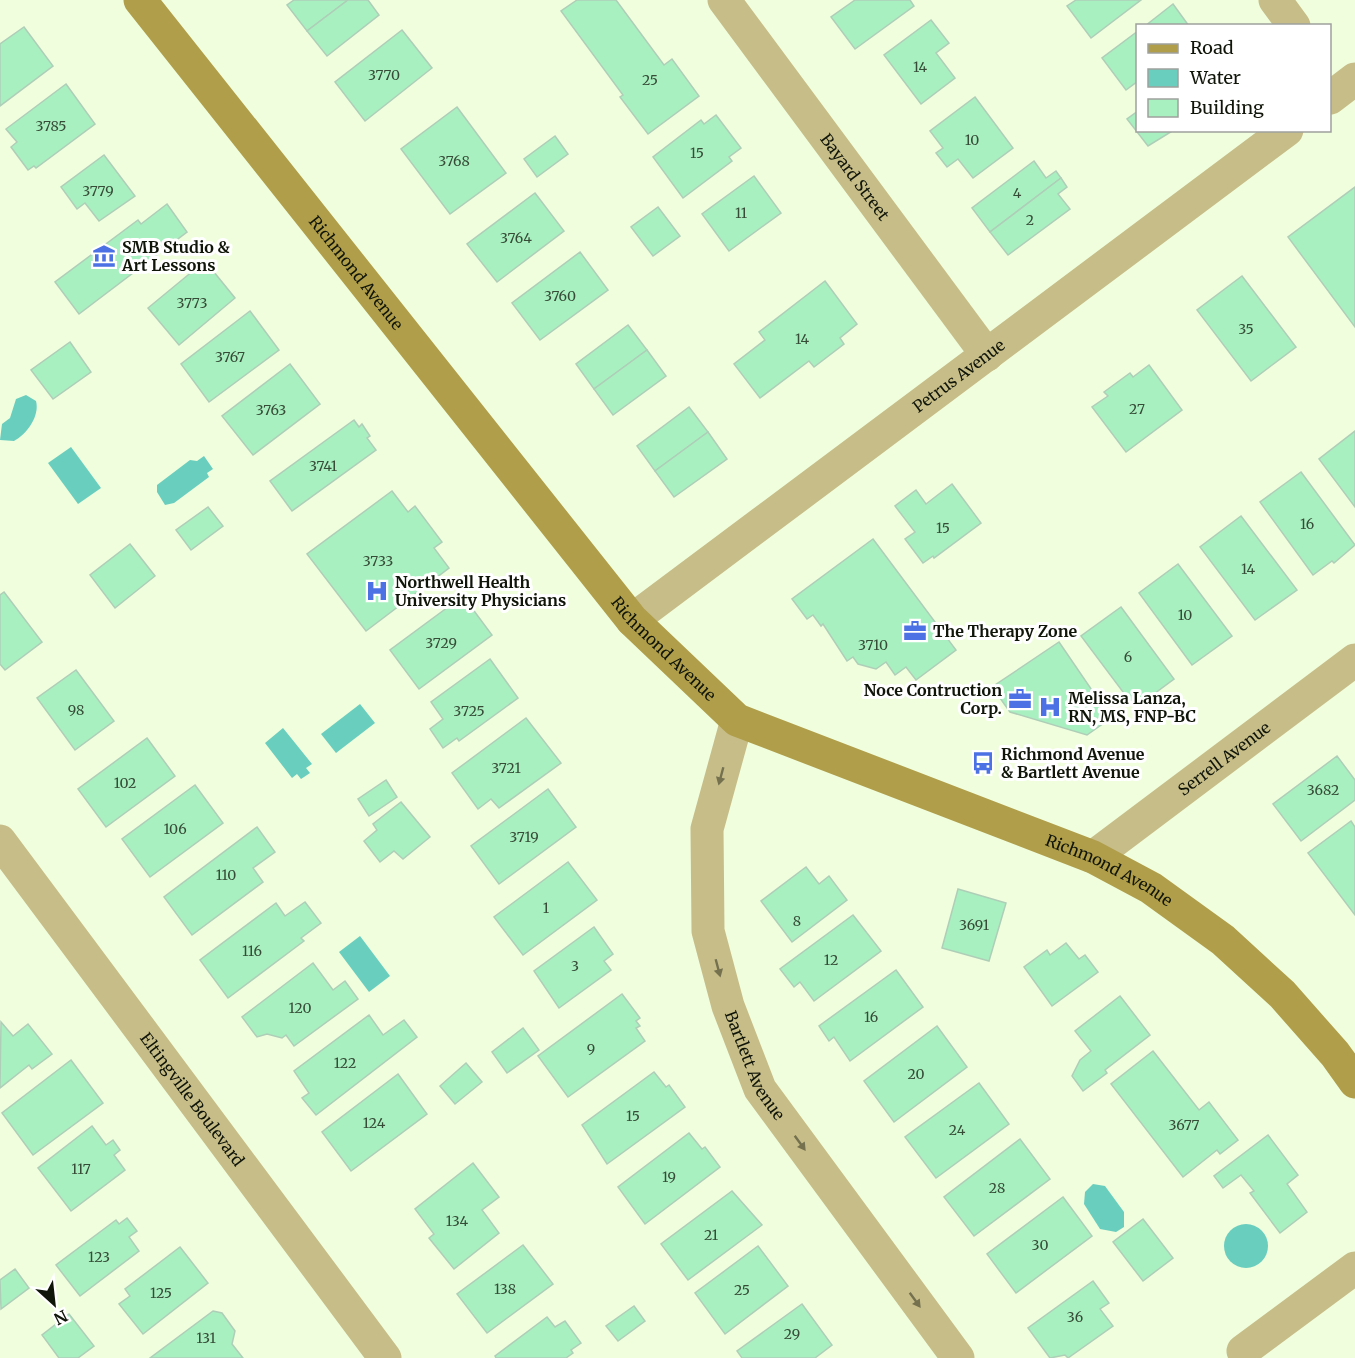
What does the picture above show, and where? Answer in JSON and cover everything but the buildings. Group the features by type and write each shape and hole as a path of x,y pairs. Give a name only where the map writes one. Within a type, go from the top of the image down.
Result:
{"main road":[{"name":"Richmond Avenue","path":"140,0 632,620 737,720 1093,857 1151,888 1223,940 1282,994 1335,1054 1355,1082"}],"street":[{"name":"Bayard Street","path":"724,0 987,355"},
{"path":"1275,0 1293,24"},
{"name":"Petrus Avenue","path":"632,620 1284,132"},
{"name":"Serrell Avenue","path":"1093,857 1355,660"},
{"name":"Bartlett Avenue","path":"737,720 707,829 708,931 728,1006 760,1089 958,1358"},
{"name":"Eltingville Boulevard","path":"0,841 385,1358"},
{"path":"1243,1351 1355,1268"}],"water":[{"path":"26,395 36,401 36,413 31,424 14,441 0,440 2,424 10,418 16,399"},
{"path":"71,447 101,488 78,504 48,463"},
{"path":"204,456 213,469 207,473 209,477 174,503 165,505 157,492 157,485 190,460 197,461"},
{"path":"360,704 375,723 336,753 321,734"},
{"path":"283,728 312,764 306,768 310,773 301,779 297,774 292,778 265,743"},
{"path":"360,936 390,976 369,992 339,952"},
{"path":"1093,1184 1105,1186 1124,1212 1124,1227 1116,1232 1100,1229 1084,1204 1085,1192"},
{"path":"1246,1224 1255,1225 1262,1230 1267,1237 1267,1255 1262,1262 1255,1267 1246,1268 1237,1267 1230,1262 1225,1255 1224,1246 1225,1237 1230,1230 1237,1225"}],"place":[{"name":"SMB Studio & Art Lessons","path":"104,256"},
{"name":"Northwell Health University Physicians","path":"377,591"},
{"name":"The Therapy Zone","path":"915,631"},
{"name":"Noce Contruction Corp.","path":"1020,699"},
{"name":"Melissa Lanza, RN, MS, FNP-BC","path":"1050,707"},
{"name":"Richmond Avenue & Bartlett Avenue","path":"983,763"}]}
